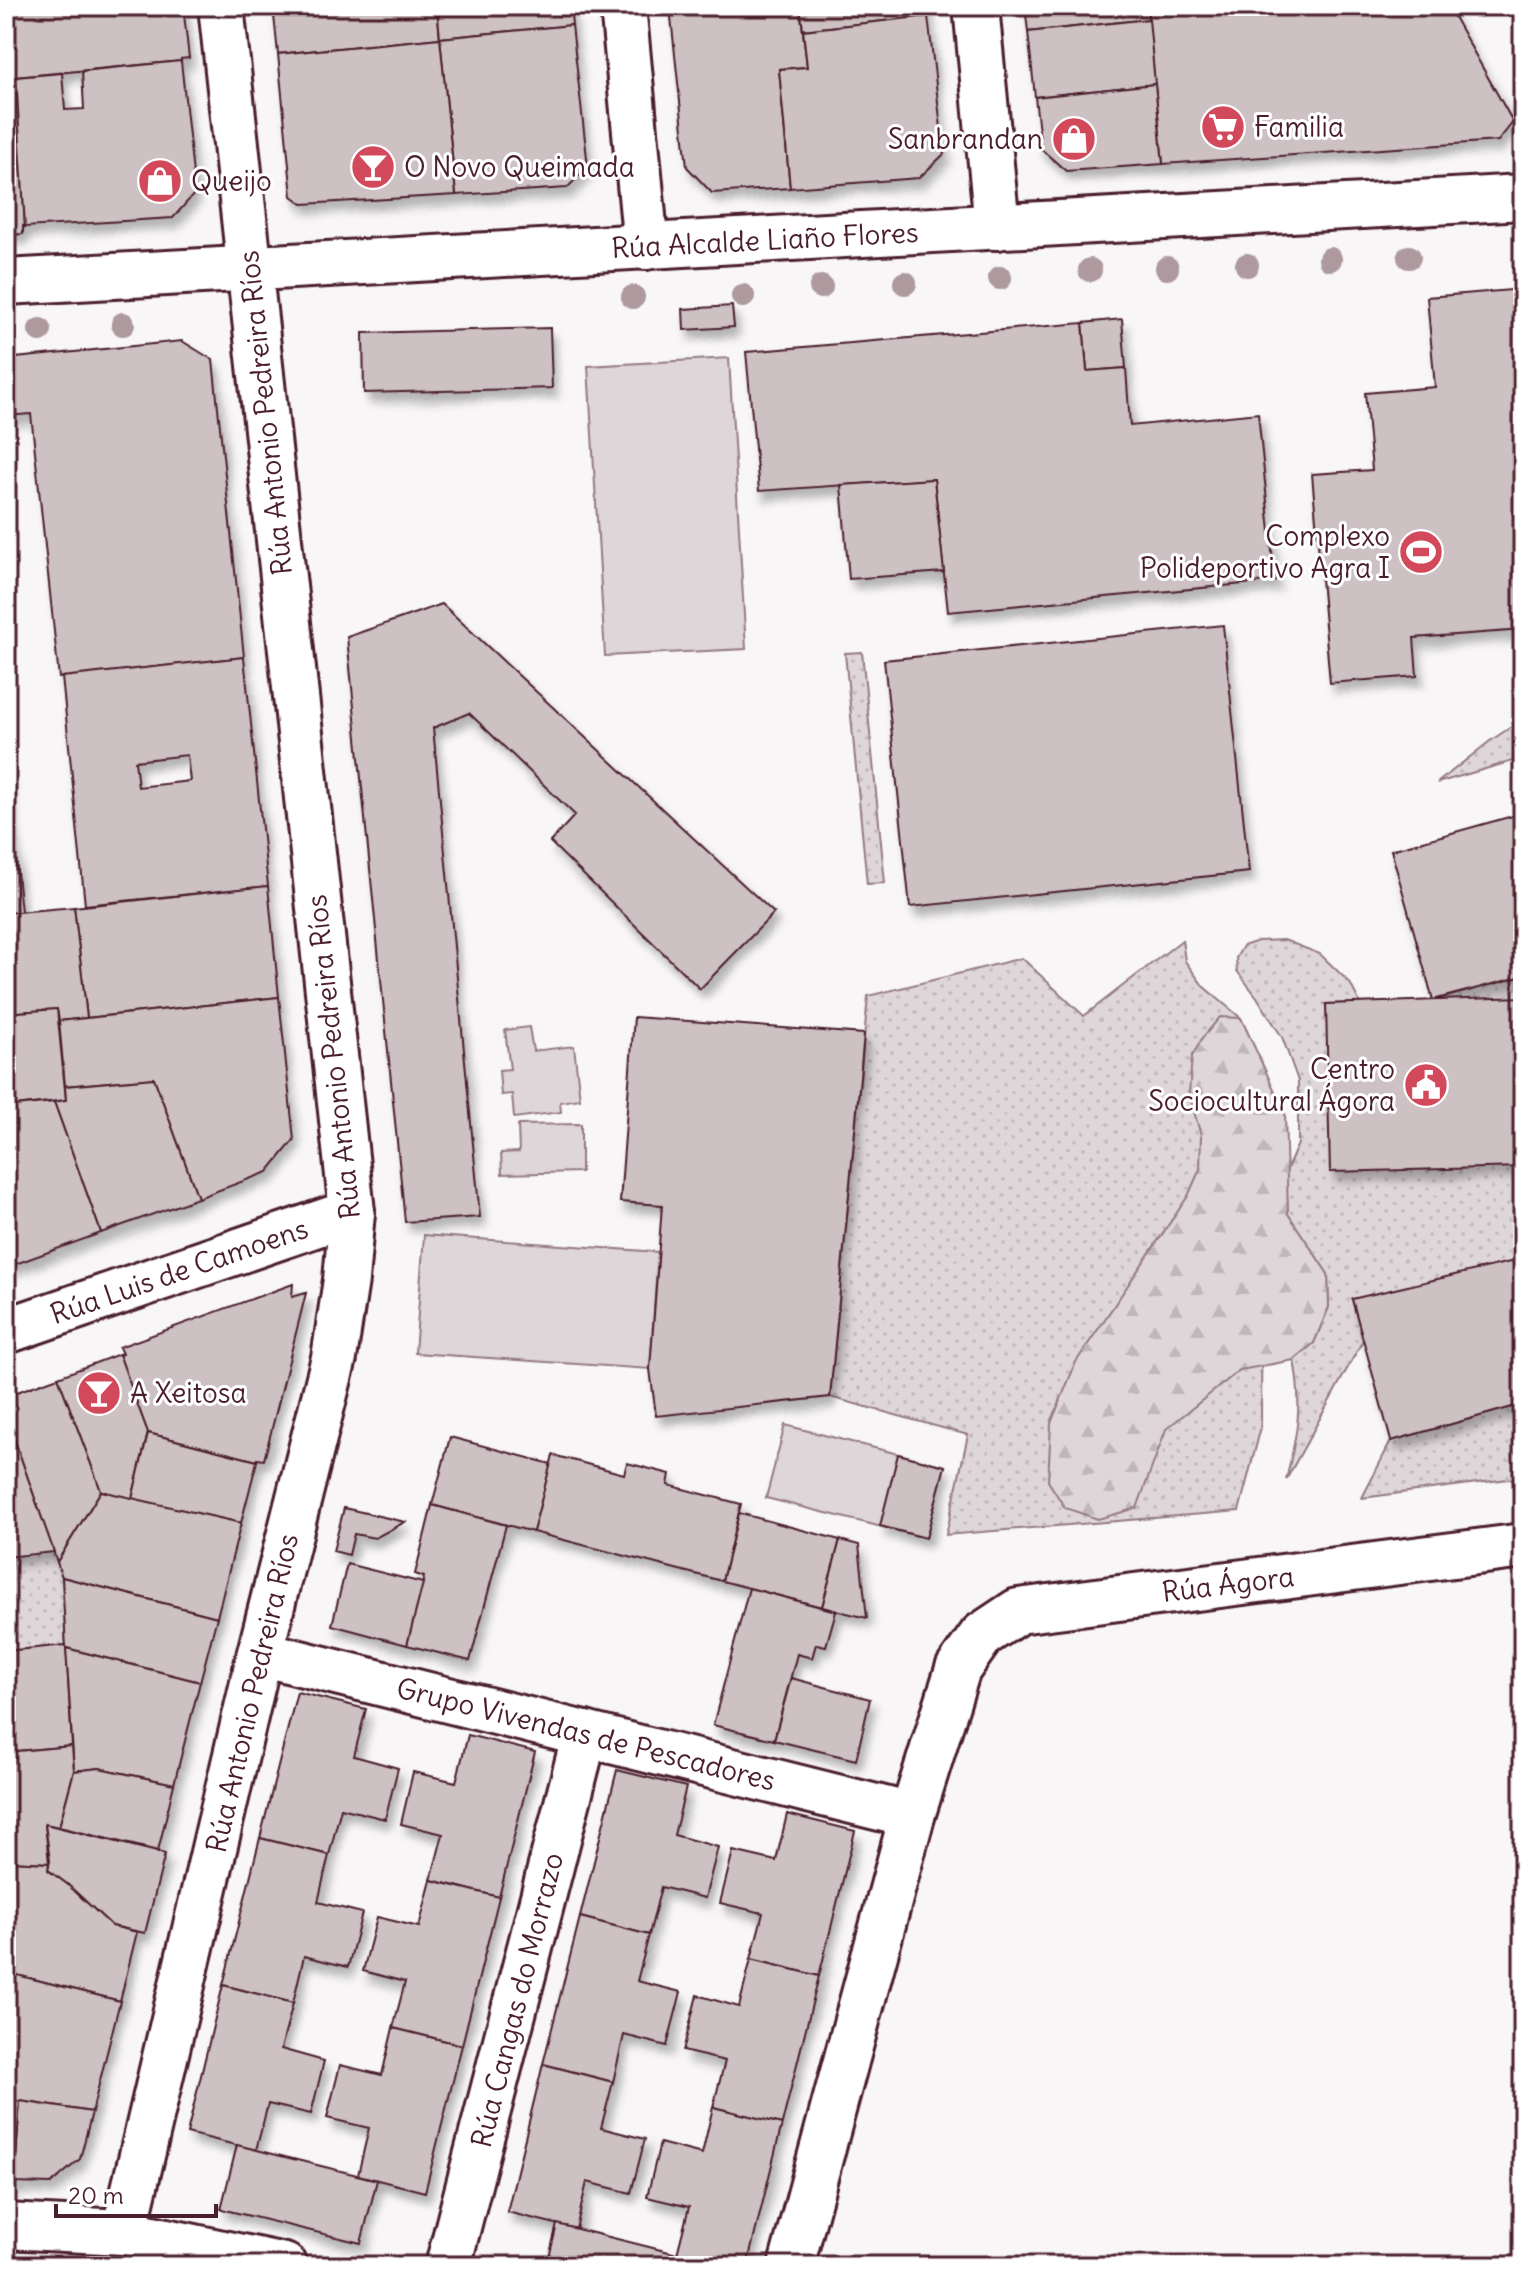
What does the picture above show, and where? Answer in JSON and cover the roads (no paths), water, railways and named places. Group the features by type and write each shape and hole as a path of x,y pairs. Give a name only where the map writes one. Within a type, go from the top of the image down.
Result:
{"street":[{"name":"Rúa Antonio Pedreira Ríos","path":"124,2232 260,1653 334,1358 352,1212 221,6"},
{"path":"623,6 646,247"},
{"path":"976,6 997,227"},
{"name":"Rúa Alcalde Liaño Flores","path":"6,282 1523,197"},
{"name":"Rúa Luis de Camoens","path":"6,1331 352,1212"},
{"name":"Rúa Ágora","path":"912,1816 958,1669 982,1635 1018,1611 1523,1546"},
{"name":"Grupo Vivendas de Pescadores","path":"260,1653 912,1816"},
{"name":"Rúa Cangas do Morrazo","path":"448,2266 585,1734"},
{"path":"791,2266 912,1816"},
{"path":"6,2226 124,2232 284,2266"}],"place":[{"name":"Familia","path":"1223,127"},
{"name":"Sanbrandan","path":"1074,139"},
{"name":"O Novo Queimada","path":"373,167"},
{"name":"Queijo","path":"160,181"},
{"name":"Complexo Polideportivo Agra I","path":"1421,552"},
{"name":"Centro Sociocultural Ágora","path":"1426,1085"},
{"name":"A Xeitosa","path":"99,1393"}]}
